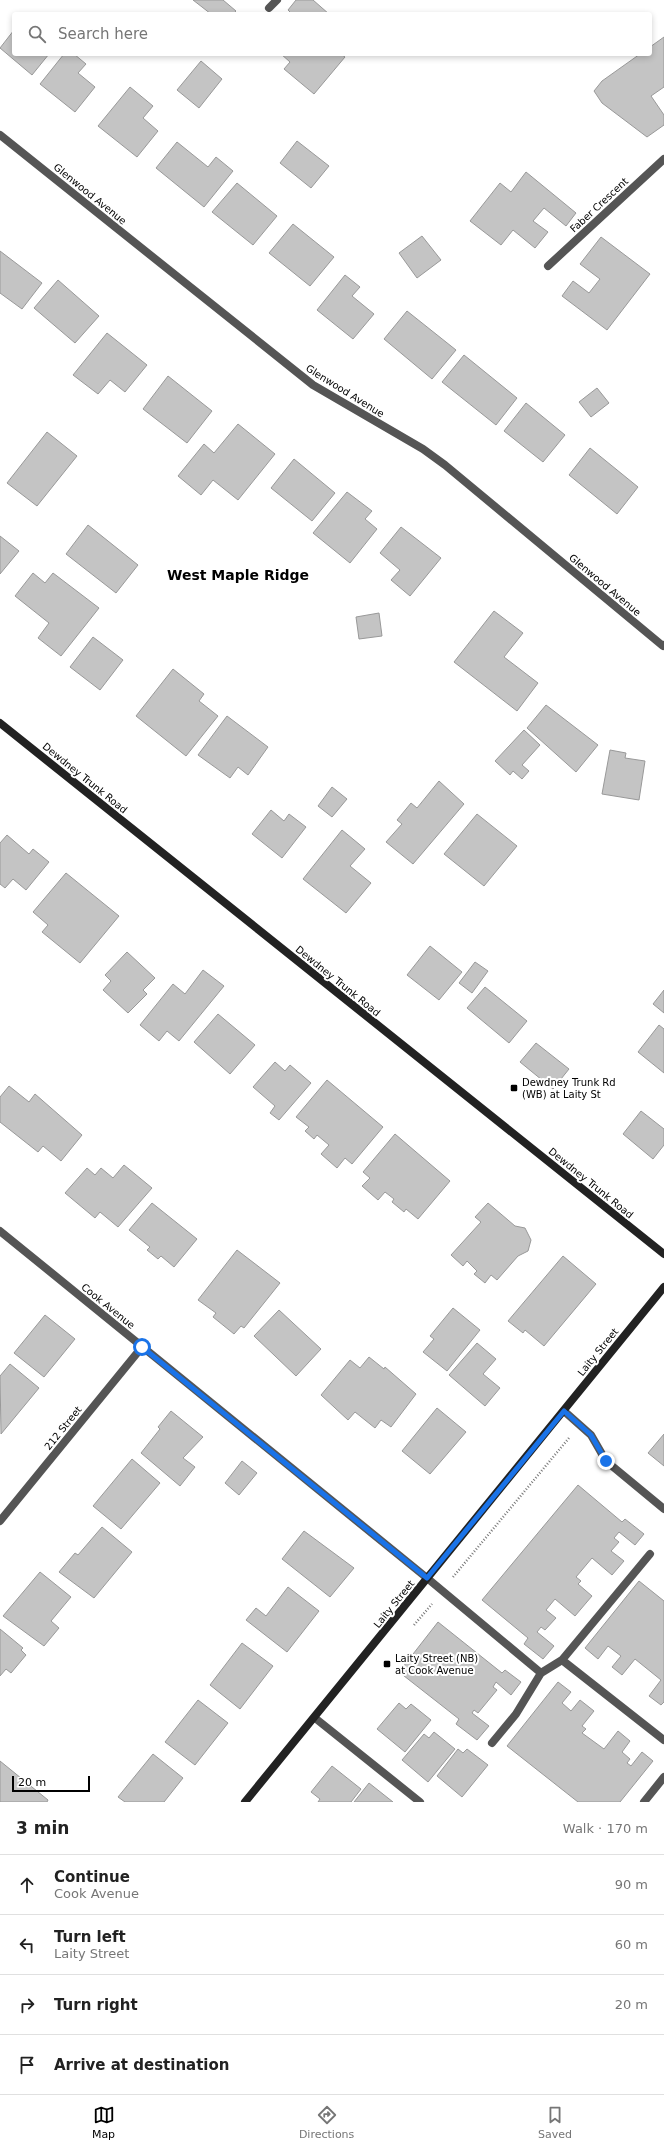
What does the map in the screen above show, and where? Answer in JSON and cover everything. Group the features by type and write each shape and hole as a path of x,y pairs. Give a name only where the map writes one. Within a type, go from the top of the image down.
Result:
{"main road":[{"name":"Dewdney Trunk Road","path":"0,723 664,1254"},
{"name":"Laity Street","path":"244,1802 315,1718 664,1287"}],"street":[{"path":"268,8 277,0"},
{"name":"Glenwood Avenue","path":"0,135 314,385 423,449 445,465 663,645"},
{"name":"Faber Crescent","path":"548,266 664,159"},
{"name":"Cook Avenue","path":"0,1231 427,1578 541,1673"},
{"name":"212 Street","path":"0,1520 142,1347"},
{"path":"564,1411 591,1435 606,1461 664,1509"},
{"path":"492,1743 516,1714 541,1673 562,1660 650,1554"},
{"path":"562,1660 664,1740"},
{"path":"315,1718 420,1802"},
{"path":"644,1802 664,1777"}],"path":[{"path":"458,1572 573,1434"}],"building":[{"path":"193,0 223,0 236,11 235,12 208,12"},
{"path":"296,0 313,0 327,12 290,12 288,10"},
{"path":"12,33 12,56 47,56 32,75 0,48"},
{"path":"664,37 664,87 651,96 664,115 664,125 647,137 602,103 594,91 602,81 637,56 652,56 652,46"},
{"path":"62,56 76,56 86,64 78,73 95,87 75,112 40,84"},
{"path":"283,56 345,57 314,94 284,69 290,62"},
{"path":"201,61 222,79 199,108 177,90"},
{"path":"130,87 153,106 143,118 158,131 137,157 98,126"},
{"path":"297,141 329,166 311,188 280,163"},
{"path":"177,142 208,167 216,157 233,171 204,207 156,168"},
{"path":"526,172 576,213 566,226 544,208 533,221 548,232 535,248 513,230 501,245 470,221 500,183 511,192"},
{"path":"237,183 277,216 253,245 212,212"},
{"path":"293,224 334,257 310,286 269,253"},
{"path":"422,236 441,260 417,278 399,253"},
{"path":"601,237 650,274 607,330 562,296 573,281 589,293 600,279 580,264"},
{"path":"0,251 42,283 22,309 0,293"},
{"path":"345,275 360,287 352,296 374,314 353,339 317,310"},
{"path":"58,280 99,316 75,343 34,308"},
{"path":"407,311 456,350 432,379 384,339"},
{"path":"107,333 147,365 125,392 110,380 98,394 73,375"},
{"path":"464,355 517,398 496,425 442,382"},
{"path":"168,376 212,411 187,443 143,409"},
{"path":"597,388 609,403 591,417 579,402"},
{"path":"526,403 565,435 543,462 504,431"},
{"path":"238,424 275,454 238,500 213,480 201,495 178,476 204,444 214,453"},
{"path":"47,432 77,456 37,506 7,483"},
{"path":"590,448 638,487 617,514 569,475"},
{"path":"294,459 335,493 312,521 271,488"},
{"path":"347,492 372,511 365,519 377,529 350,563 313,533"},
{"path":"88,525 138,565 116,593 66,554"},
{"path":"401,527 441,558 410,596 391,580 400,570 380,553"},
{"path":"0,536 19,551 0,574"},
{"path":"33,573 45,583 53,573 99,608 61,656 38,638 49,623 15,596"},
{"path":"494,611 523,633 504,657 538,683 517,711 454,662"},
{"path":"379,613 382,636 359,639 356,617"},
{"path":"93,637 123,660 100,690 70,667"},
{"path":"173,669 204,694 199,701 218,716 186,756 136,716"},
{"path":"546,705 598,745 576,772 527,728"},
{"path":"227,716 268,747 248,775 238,767 230,778 198,755"},
{"path":"524,730 540,745 522,765 529,771 522,779 513,771 510,775 495,761"},
{"path":"610,750 626,753 625,758 645,761 639,800 602,794"},
{"path":"439,781 464,804 413,864 386,842 402,824 397,820 411,803 417,808"},
{"path":"332,787 347,799 332,817 318,806"},
{"path":"271,810 284,821 289,814 306,827 282,858 252,834"},
{"path":"477,814 517,846 484,886 444,854"},
{"path":"342,830 365,849 350,866 371,883 346,913 303,879"},
{"path":"7,835 29,854 33,849 49,862 26,890 13,879 5,888 0,884 0,843"},
{"path":"66,873 119,916 80,963 42,932 48,925 33,912"},
{"path":"430,946 462,972 439,1000 407,975"},
{"path":"127,952 155,978 143,990 147,994 128,1013 103,990 111,981 105,975"},
{"path":"475,962 488,971 472,993 459,983"},
{"path":"203,970 224,986 179,1041 167,1031 159,1041 140,1025 173,984 185,994"},
{"path":"485,987 527,1021 509,1043 467,1008"},
{"path":"664,990 664,1013 653,1004"},
{"path":"218,1014 255,1045 230,1074 194,1042"},
{"path":"659,1025 664,1029 664,1073 638,1052"},
{"path":"536,1043 569,1069 553,1089 520,1062"},
{"path":"275,1062 285,1071 290,1065 311,1083 279,1120 270,1113 275,1106 253,1087"},
{"path":"327,1080 383,1127 352,1164 345,1158 337,1168 321,1154 329,1145 317,1135 314,1139 305,1131 309,1127 296,1117"},
{"path":"9,1086 29,1102 35,1094 82,1135 61,1161 43,1146 38,1152 0,1122 0,1097"},
{"path":"641,1111 664,1129 664,1145 653,1159 623,1134"},
{"path":"395,1134 450,1181 418,1219 406,1209 404,1212 392,1202 394,1199 385,1192 378,1200 362,1186 370,1178 363,1172"},
{"path":"124,1165 152,1188 118,1227 100,1212 95,1218 65,1193 87,1168 95,1175 101,1168 113,1178"},
{"path":"152,1203 197,1239 174,1267 161,1256 158,1259 147,1250 150,1247 129,1230"},
{"path":"488,1203 515,1226 525,1228 531,1240 528,1251 518,1256 497,1280 491,1275 485,1283 474,1274 477,1271 467,1261 463,1266 451,1255 481,1222 475,1217"},
{"path":"237,1250 280,1283 244,1328 241,1326 234,1334 213,1317 216,1313 198,1300"},
{"path":"563,1256 596,1284 544,1346 525,1330 523,1333 508,1321"},
{"path":"453,1308 480,1330 447,1371 423,1352 434,1339 430,1336"},
{"path":"279,1310 321,1349 296,1376 254,1336"},
{"path":"45,1315 75,1339 44,1377 14,1353"},
{"path":"477,1343 496,1359 483,1374 500,1388 485,1406 449,1375"},
{"path":"369,1357 384,1369 385,1367 416,1394 391,1427 381,1420 375,1428 355,1412 348,1420 321,1395 350,1360 360,1368"},
{"path":"10,1364 39,1388 1,1434 0,1376"},
{"path":"437,1408 466,1432 430,1474 402,1451"},
{"path":"171,1411 203,1437 183,1458 195,1467 180,1486 141,1453 160,1429 158,1427"},
{"path":"664,1434 664,1466 648,1453"},
{"path":"132,1459 160,1483 121,1529 93,1506"},
{"path":"242,1461 257,1473 239,1495 225,1483"},
{"path":"578,1485 622,1522 625,1519 644,1534 635,1545 619,1532 614,1538 619,1542 611,1551 624,1561 612,1575 592,1558 576,1577 581,1581 578,1584 592,1596 575,1616 555,1599 546,1610 556,1618 545,1630 541,1627 537,1632 554,1646 543,1659 524,1644 528,1638 482,1600"},
{"path":"102,1527 132,1552 94,1598 59,1572 75,1553 78,1555"},
{"path":"304,1531 354,1568 330,1597 282,1559"},
{"path":"40,1572 71,1597 51,1621 59,1628 44,1646 3,1616"},
{"path":"639,1581 664,1601 664,1702 661,1705 649,1696 661,1680 635,1659 622,1675 612,1667 621,1656 608,1646 598,1659 585,1648"},
{"path":"288,1587 319,1611 287,1652 246,1620 256,1608 266,1616"},
{"path":"438,1622 502,1673 505,1670 521,1682 511,1695 496,1682 493,1687 497,1690 478,1713 474,1710 472,1713 489,1726 477,1740 456,1724 459,1719 399,1672"},
{"path":"0,1629 23,1648 21,1650 26,1655 11,1673 6,1669 0,1676"},
{"path":"242,1643 273,1666 240,1709 210,1685"},
{"path":"558,1682 571,1692 562,1703 571,1711 580,1700 594,1711 582,1726 586,1729 582,1733 604,1749 618,1731 630,1741 622,1752 630,1759 627,1763 631,1766 642,1752 653,1761 620,1802 578,1802 507,1746"},
{"path":"198,1700 228,1723 195,1765 165,1742"},
{"path":"399,1703 406,1709 411,1704 431,1720 405,1752 377,1729"},
{"path":"434,1732 455,1749 428,1782 402,1760 424,1734 429,1738"},
{"path":"458,1749 463,1753 467,1749 488,1765 462,1797 437,1776"},
{"path":"153,1754 183,1778 164,1802 125,1802 118,1797"},
{"path":"0,1761 48,1800 47,1802 0,1802"},
{"path":"332,1766 361,1789 351,1802 318,1802 320,1799 311,1792"},
{"path":"369,1783 393,1802 354,1802"}],"place":[{"name":"Dewdney Trunk Rd (WB) at Laity St","path":"514,1088"},
{"name":"Laity Street (NB) at Cook Avenue","path":"387,1664"}],"district":[{"name":"West Maple Ridge","path":"238,575"}],"route":[{"path":"142,1347 427,1578 564,1411 591,1435 606,1461"}]}
